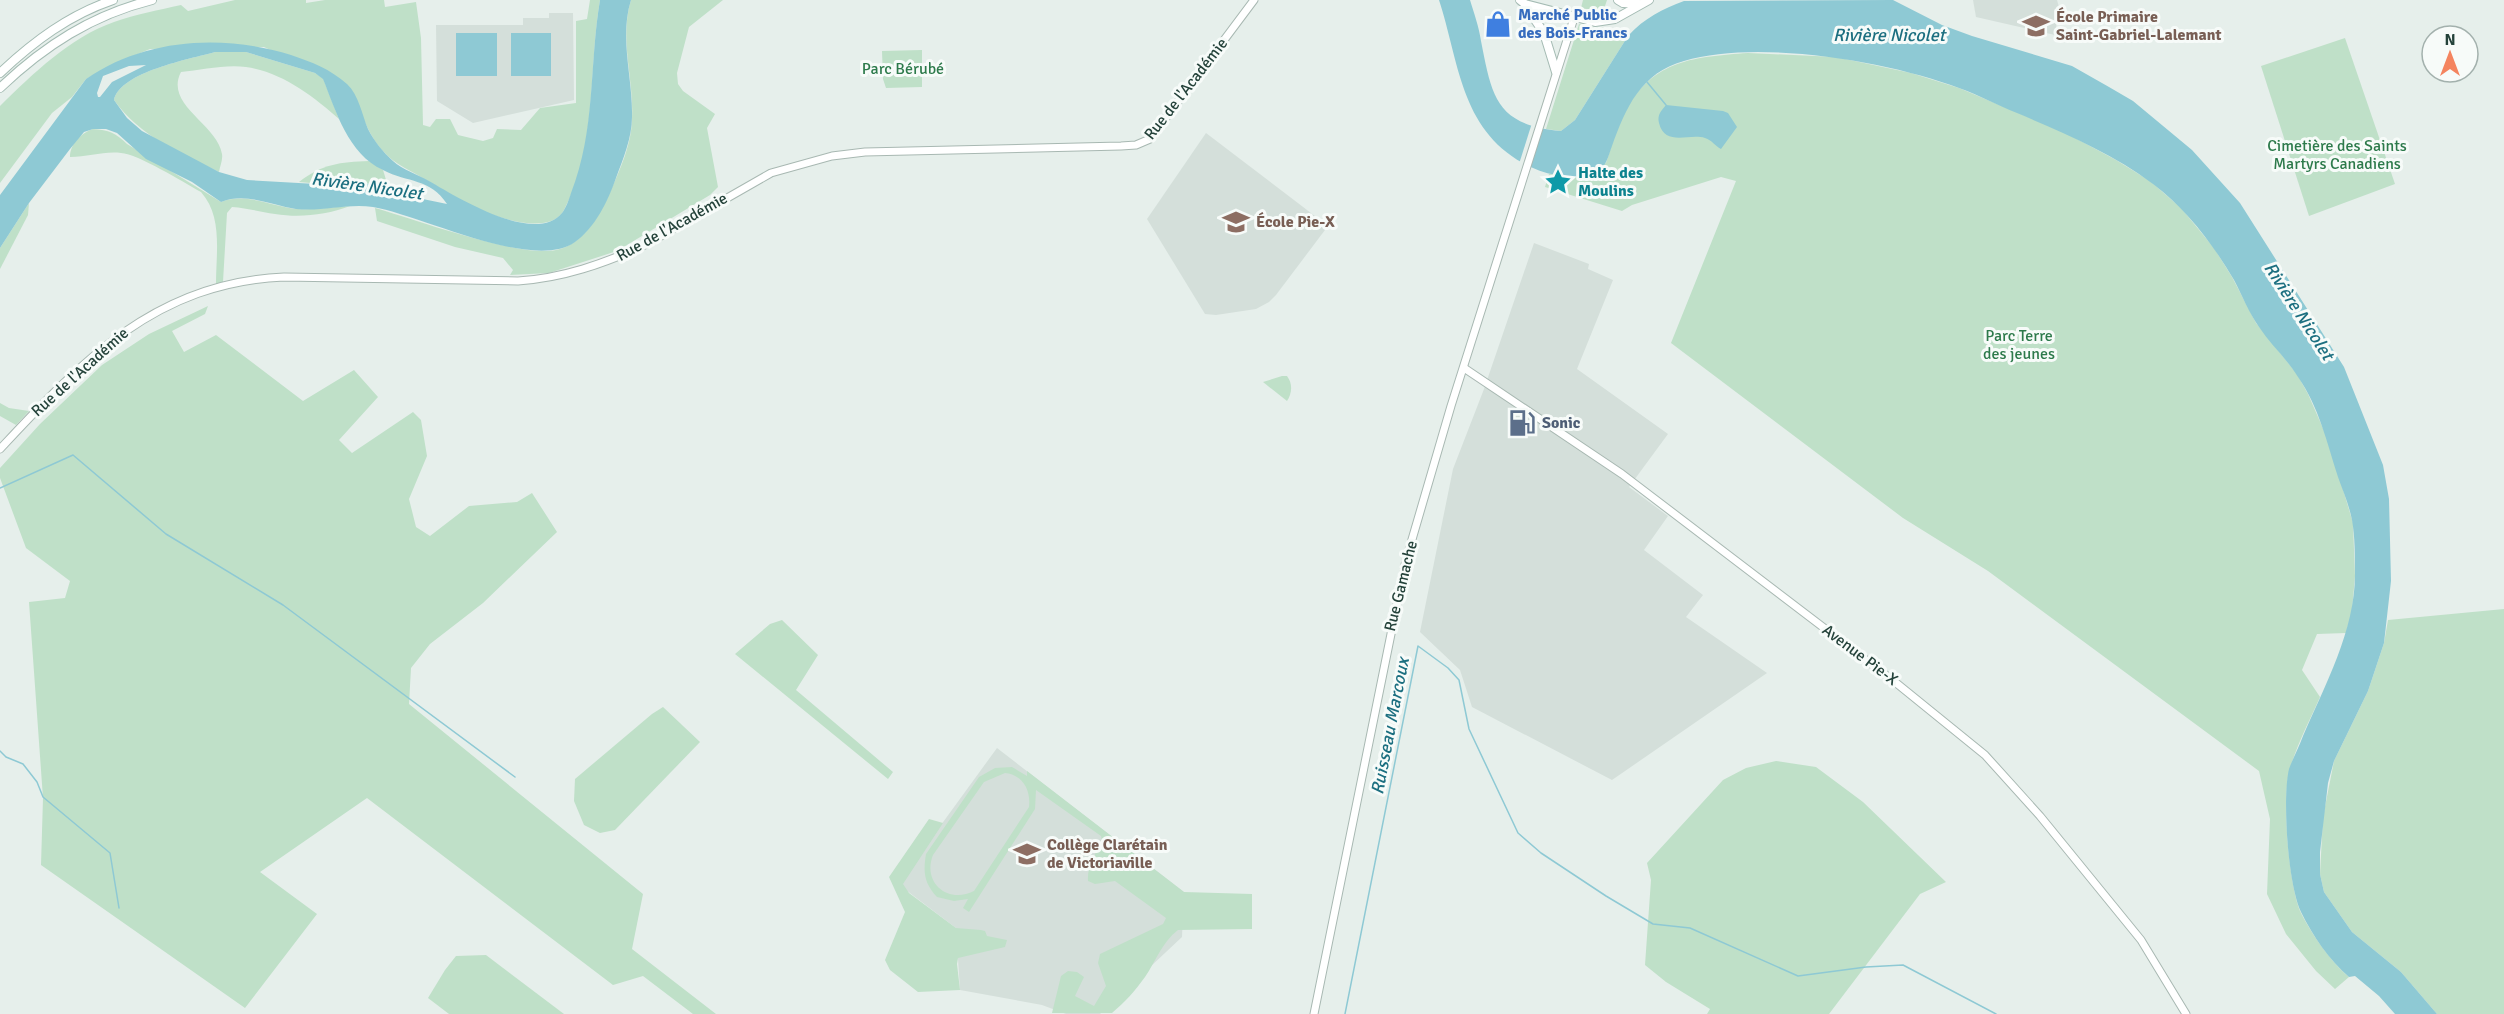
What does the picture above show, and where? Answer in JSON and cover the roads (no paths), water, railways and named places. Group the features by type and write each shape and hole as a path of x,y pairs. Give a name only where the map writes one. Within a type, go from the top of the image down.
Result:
{"main road":[{"path":"0,73 26,48 53,29 69,19 113,0"},
{"path":"0,88 34,57 77,28 113,12 152,0"},
{"path":"1618,0 1623,3 1640,4"},
{"path":"1522,2 1574,18 1605,21 1624,14 1649,0"},
{"path":"1522,2 1544,33 1556,72"}],"street":[{"name":"Rue de l'Académie","path":"0,449 57,390 114,337 139,320 171,304 222,286 250,280 284,277 518,281 550,279 589,268 645,245 771,173 832,156 865,152 1121,146 1143,143 1150,139 1254,0"},
{"path":"1556,72 1574,18"},
{"name":"Rue Gamache","path":"1314,1014 1406,560 1556,72"},
{"name":"Avenue Pie-X","path":"1464,368 1622,474 1914,696 1985,755 2040,816 2141,940 2186,1014"}],"water":[{"name":"Rivière Nicolet","path":"600,0 631,0 626,43 632,117 624,156 605,205 589,229 575,242 556,249 532,250 476,239 373,207 354,206 306,210 240,198 221,202 192,182 146,159 117,133 106,129 93,129 84,132 70,149 29,203 0,248 0,195 86,79 109,65 134,55 186,44 239,44 265,48 320,66 341,79 351,89 370,133 382,150 397,164 495,215 533,224 550,222 565,209 585,145","holes":["215,52 246,52 315,73 323,79 338,118 361,154 383,170 426,185 447,204 418,198 406,189 387,183 334,185 247,180 219,172 142,131 127,118 114,100 119,90 142,74","146,65 112,82 98,97 97,93 103,76 129,66"]},
{"name":"Rivière Nicolet","path":"1439,0 1470,0 1494,93 1510,115 1539,128 1561,131 1575,120 1628,36 1654,15 1684,1 1893,0 1942,25 2072,66 2133,101 2192,150 2240,203 2344,367 2383,465 2389,499 2391,581 2384,643 2368,691 2334,761 2328,783 2320,852 2320,874 2324,892 2352,932 2401,972 2437,1014 2395,1014 2379,996 2355,976 2349,977 2328,955 2310,930 2296,899 2286,820 2287,782 2289,769 2337,657 2350,616 2355,574 2352,520 2312,400 2294,370 2255,322 2234,280 2217,253 2177,204 2153,184 2104,153 1966,91 1896,69 1822,56 1784,53 1748,52 1714,55 1669,66 1646,83 1637,93 1623,118 1606,162 1600,170 1579,177 1547,173 1523,163 1502,148 1486,131 1474,112 1458,69"},
{"path":"456,33 497,33 497,76 456,76"},
{"path":"511,33 551,33 551,76 511,76"},
{"path":"1666,105 1723,111 1728,113 1737,127 1721,149 1705,138 1672,137 1666,135 1659,123 1659,115"}],"waterway":[{"path":"1647,82 1666,105"},
{"path":"0,488 73,455 166,534 283,605 515,777"},
{"name":"Ruisseau Marcoux","path":"1345,1014 1418,646 1448,668 1459,680 1469,729 1518,833 1541,853 1606,896 1653,924 1690,928 1798,976 1866,967 1903,965 1996,1014"},
{"path":"0,751 6,757 23,764 37,782 43,797 110,853 119,908"}],"place":[{"name":"Marché Public des Bois-Francs","path":"1498,24"},
{"name":"École Primaire Saint-Gabriel-Lalemant","path":"2036,26"},
{"name":"Halte des Moulins","path":"1558,182"},
{"name":"École Pie-X","path":"1236,222"},
{"name":"Sonic","path":"1522,423"},
{"name":"Collège Clarétain de Victoriaville","path":"1027,854"}],"park label":[{"name":"Parc Bérubé","path":"903,69"},
{"name":"Cimetière des Saints Martyrs Canadiens","path":"2337,155"},
{"name":"Parc Terre des jeunes","path":"2019,345"}]}
